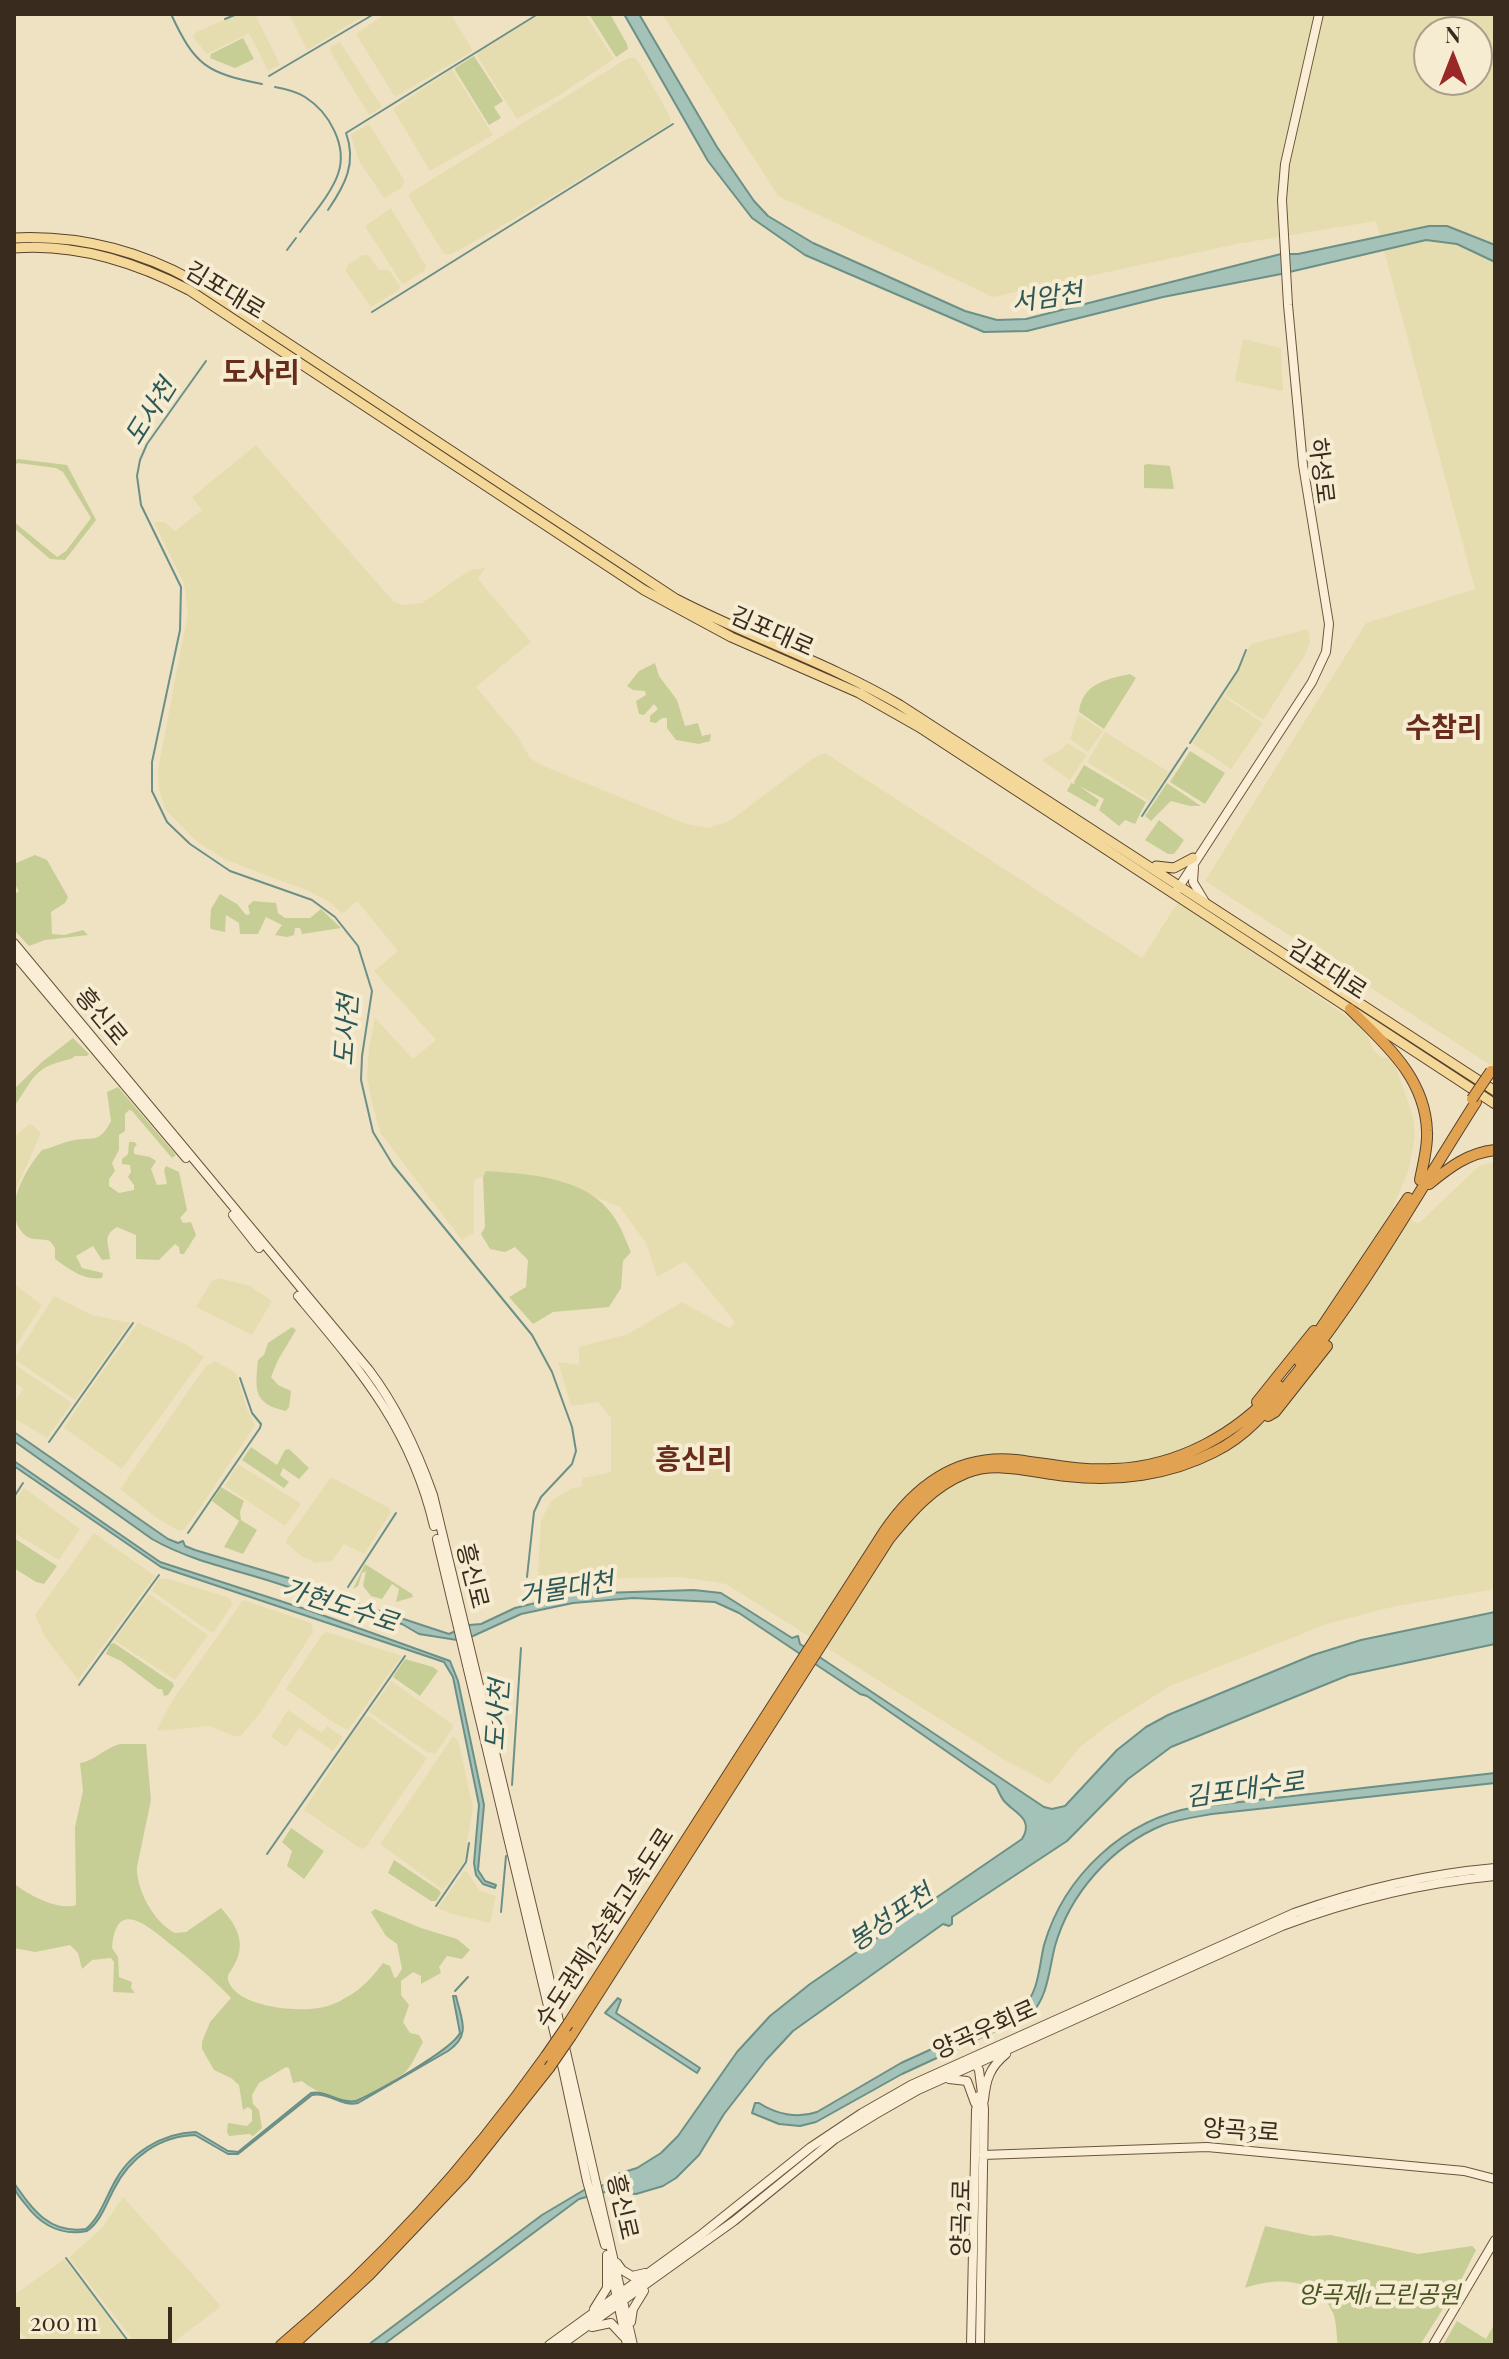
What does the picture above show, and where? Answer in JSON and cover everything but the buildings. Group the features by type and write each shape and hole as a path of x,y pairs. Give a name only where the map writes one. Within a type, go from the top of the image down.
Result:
{"highway":[{"path":"1350,1009 1394,1054 1419,1089 1427,1129 1420,1185"},
{"path":"1331,1323 1494,1071"},
{"path":"1420,1185 1455,1163 1479,1152 1495,1150"},
{"name":"수도권제2순환고속도로","path":"286,2344 369,2275 465,2174 549,2068 895,1516 915,1493 952,1469 978,1461 1016,1460 1074,1469 1114,1469 1162,1462 1199,1448 1253,1410 1283,1381 1331,1323"},
{"name":"수도권제2순환고속도로","path":"820,1638 889,1539 932,1492 968,1472 1002,1467 1092,1478 1158,1473 1180,1467 1214,1452 1243,1435 1259,1421 1331,1323"},
{"name":"수도권제2순환고속도로","path":"286,2344 391,2242 512,2103 568,2024 801,1669"}],"main road":[{"name":"하성로","path":"1175,889 1308,681 1325,644 1325,607 1309,531 1297,444 1281,246 1285,164 1317,14"},
{"name":"김포대로","path":"14,238 55,238 102,245 143,257 192,280 676,599 732,628 874,689 1140,860 1175,889 1205,903 1495,1091"},
{"name":"김포대로","path":"14,248 54,248 108,257 138,266 189,290 644,590 731,637 878,703 1175,889 1495,1104"},
{"path":"1140,860 1169,869 1194,859 1193,882 1205,903"},
{"name":"흥신로","path":"14,943 382,1388 413,1444 430,1486 629,2342"},
{"name":"흥신로","path":"14,954 375,1390 401,1435 426,1494 460,1623"},
{"name":"양곡우회로","path":"561,2345 654,2275 734,2221 835,2139 974,2062 1294,1913 1350,1894 1407,1881 1495,1868"},
{"name":"양곡우회로","path":"654,2275 835,2130 911,2085 1030,2039 1254,1938 1321,1912 1405,1889 1495,1876"},
{"path":"980,2110 990,2070 1005,2055 1030,2039"},
{"name":"양곡2로","path":"971,2345 980,2110 974,2062"},
{"path":"937,2082 953,2079 967,2081 980,2110"},
{"name":"양곡2로","path":"980,2110 983,2155 980,2345"},
{"name":"양곡3로","path":"983,2155 1217,2147 1464,2171 1495,2179"},
{"path":"1433,2345 1495,2240"},
{"path":"610,2255 622,2270 632,2276 654,2275"},
{"path":"582,2321 604,2296 610,2255"},
{"path":"629,2342 635,2305 654,2275"},
{"name":"양곡우회로","path":"549,2345 582,2321 620,2300"},
{"path":"580,2332 611,2323 629,2342"}],"shaded area":[{"path":"239,14 255,14 280,65 268,71 249,33 207,54 193,37 196,32"},
{"path":"289,14 367,14 307,49"},
{"path":"385,14 451,14 473,51 395,97 356,34"},
{"path":"541,14 585,14 614,59 517,119 477,53"},
{"path":"662,14 1495,14 1495,1068 1205,881 1366,623 1475,589 1376,221 1237,244 993,297 778,196"},
{"path":"340,42 382,107 369,115 330,51"},
{"path":"628,58 635,58 640,64 670,116 670,124 516,218 452,254 444,254 409,197 410,193"},
{"path":"452,69 493,135 430,171 393,109"},
{"path":"369,124 404,180 403,187 384,198 359,161 351,136"},
{"path":"391,208 426,266 424,271 402,284 365,226"},
{"path":"363,255 368,255 379,270 389,270 400,286 399,290 371,307 345,270"},
{"path":"1243,339 1281,348 1283,391 1235,381"},
{"path":"256,445 394,602 404,605 422,603 470,570 485,568 478,579 531,642 476,687 518,737 530,758 541,765 687,824 709,828 731,820 812,759 825,753 1142,958 1179,901 1356,1023 1368,1036 1373,1050 1382,1057 1393,1059 1413,1116 1415,1137 1408,1172 1393,1207 1418,1224 1479,1166 1495,1162 1495,1589 1392,1607 1327,1624 1170,1686 1080,1747 1050,1784 1003,1759 726,1584 681,1577 598,1579 537,1591 541,1521 551,1501 572,1488 581,1487 583,1478 611,1472 611,1418 598,1402 571,1406 558,1362 579,1365 579,1347 628,1334 682,1302 729,1328 735,1322 685,1261 657,1277 646,1243 620,1207 555,1180 487,1171 483,1177 474,1180 474,1233 462,1240 381,1134 371,1099 367,1076 375,1018 413,1059 436,1040 374,971 398,951 357,901 342,914 331,903 309,891 226,860 197,842 165,809 159,790 158,770 188,612 184,584 154,522 165,522 175,531 202,510 192,497"},
{"path":"1308,629 1310,642 1305,655 1263,720 1225,695 1251,644"},
{"path":"1223,696 1263,723 1231,769 1192,743"},
{"path":"1078,714 1103,731 1088,752 1070,739"},
{"path":"1105,732 1169,772 1149,801 1087,762"},
{"path":"1068,743 1087,755 1070,780 1043,761"},
{"path":"32,1124 41,1133 14,1194 14,1137"},
{"path":"219,1278 250,1286 272,1301 252,1335 196,1307 212,1281"},
{"path":"14,1284 42,1305 14,1349"},
{"path":"54,1296 92,1315 130,1323 75,1400 14,1359"},
{"path":"138,1323 185,1344 204,1357 122,1469 64,1428"},
{"path":"215,1361 236,1373 255,1425 199,1509 180,1531 158,1519 120,1489 206,1366"},
{"path":"14,1364 72,1403 47,1438 14,1418 14,1403 23,1389 14,1382"},
{"path":"238,1464 300,1503 285,1526 225,1486"},
{"path":"331,1477 389,1508 391,1512 364,1554 344,1544 332,1561 316,1563 301,1556 285,1542"},
{"path":"24,1488 80,1529 59,1560 14,1533 14,1501"},
{"path":"94,1533 155,1576 78,1680 45,1637 35,1615"},
{"path":"159,1578 227,1597 232,1605 215,1631 210,1632 152,1591"},
{"path":"149,1594 208,1635 175,1680 114,1640"},
{"path":"243,1600 311,1623 313,1632 260,1713 241,1736 209,1726 158,1731 174,1698"},
{"path":"327,1632 402,1656 348,1730 286,1689"},
{"path":"391,1681 452,1724 453,1728 435,1754 427,1752 369,1712"},
{"path":"288,1710 322,1733 327,1726 343,1737 333,1751 299,1728 286,1747 271,1737"},
{"path":"369,1716 427,1758 366,1847 361,1849 304,1810 347,1742 365,1717"},
{"path":"453,1736 458,1740 473,1807 464,1862 443,1890 380,1844"},
{"path":"464,1871 480,1891 496,1896 490,1923 438,1908"},
{"path":"123,2197 220,2305 170,2345 137,2345 70,2259 102,2228"},
{"path":"64,2259 129,2345 31,2345 14,2323 14,2295"}],"green space":[{"path":"589,14 610,14 628,49 616,57"},
{"path":"243,38 254,59 235,68 210,58 211,54"},
{"path":"474,56 503,101 494,107 501,118 489,125 455,70"},
{"path":"14,461 67,465 96,520 65,560 50,559 14,528 14,522 57,557 66,551 91,518 63,472 56,468 18,463 14,466"},
{"path":"1144,465 1170,466 1174,489 1144,488"},
{"path":"655,663 659,676 677,700 685,726 698,723 702,736 711,734 710,741 699,744 676,740 667,728 667,718 650,722 650,716 658,709 654,704 644,715 639,714 636,701 646,695 645,691 627,686 639,671"},
{"path":"1130,674 1136,678 1104,729 1079,712 1090,689 1104,681"},
{"path":"1190,751 1225,773 1205,804 1170,782"},
{"path":"1084,765 1146,802 1135,824 1125,820 1119,826 1099,810 1104,799 1079,786 1099,800 1095,807 1067,791 1071,783 1075,784"},
{"path":"1167,783 1201,806 1171,801 1151,821 1145,816"},
{"path":"1159,820 1184,840 1174,854 1168,854 1145,840"},
{"path":"35,855 47,860 68,897 65,903 51,912 52,934 64,935 83,930 88,935 45,940 29,946 14,930 14,895 19,891 14,883 14,864"},
{"path":"220,894 237,904 246,915 250,914 248,906 253,901 276,903 278,913 285,918 310,918 321,909 341,928 302,934 300,928 295,928 294,935 287,937 275,935 282,925 266,917 258,934 240,934 239,923 226,915 225,932 211,929 211,909"},
{"path":"73,1038 89,1054 75,1056 42,1070 14,1107 14,1089"},
{"path":"118,1087 176,1155 172,1158 129,1110 125,1114 125,1131 119,1135 119,1150 112,1163 115,1171 109,1179 109,1186 119,1193 134,1190 128,1177 130,1165 122,1164 122,1159 128,1154 129,1142 134,1142 137,1144 134,1154 156,1161 151,1169 157,1185 167,1184 166,1166 179,1172 187,1210 180,1218 183,1223 191,1222 196,1235 184,1254 180,1254 175,1244 159,1260 136,1259 136,1235 117,1227 108,1238 110,1259 102,1260 93,1246 76,1256 82,1268 103,1273 102,1278 89,1278 55,1259 55,1248 50,1241 26,1236 18,1227 15,1204 22,1180 42,1150 70,1141 96,1138 103,1133 111,1121 107,1092"},
{"path":"486,1171 557,1180 589,1193 603,1204 617,1221 631,1252 623,1261 621,1288 609,1307 553,1312 533,1324 509,1297 526,1287 528,1260 515,1247 505,1252 490,1249 481,1234 485,1227 483,1177"},
{"path":"292,1327 296,1330 271,1377 278,1385 291,1391 286,1411 262,1400 258,1394 257,1371 258,1360 264,1355 268,1343"},
{"path":"251,1447 277,1465 285,1450 289,1449 309,1468 299,1479 283,1468 280,1475 289,1482 284,1488 242,1460"},
{"path":"221,1487 244,1501 241,1520 257,1530 243,1554 224,1547 239,1521 212,1501"},
{"path":"14,1538 57,1566 44,1584 14,1568"},
{"path":"365,1564 413,1597 396,1602 399,1589 392,1584 382,1599 371,1596 363,1586 366,1571 353,1589"},
{"path":"114,1643 173,1683 168,1695 164,1696 162,1689 106,1654 110,1644"},
{"path":"405,1659 438,1671 420,1696 393,1677"},
{"path":"120,1744 146,1744 151,1800 137,1867 143,1895 153,1914 175,1933 186,1932 221,1908 239,1937 237,1960 228,1980 242,1996 267,2006 318,2008 352,1994 383,1963 390,1966 396,1978 402,1969 397,1944 386,1936 371,1912 375,1909 457,1939 470,1950 462,1959 447,1956 439,1967 441,1973 421,1984 421,1976 413,1972 401,1981 401,1995 409,2005 403,2022 410,2033 419,2035 423,2042 403,2074 365,2097 348,2102 326,2095 302,2081 293,2083 286,2067 259,2083 252,2095 262,2128 253,2136 229,2136 228,2123 247,2126 252,2121 252,2110 248,2107 243,2110 239,2085 214,2070 202,2049 210,2022 231,1998 203,1971 146,1926 128,1919 120,1922 112,1948 118,1957 119,1977 132,1982 131,1988 135,1993 113,1992 114,1962 111,1958 92,1960 82,1969 78,1953 70,1945 35,1952 14,1948 14,1883 44,1901 61,1906 76,1905 75,1827 83,1791 80,1763"},
{"path":"291,1828 324,1851 304,1879 287,1866 292,1851 282,1842"},
{"path":"394,1860 439,1890 441,1893 436,1901 431,1901 388,1873"},
{"name":"양곡제1근린공원","path":"1265,2226 1312,2236 1331,2235 1418,2254 1472,2246 1476,2250 1460,2282 1420,2345 1338,2345 1333,2313 1317,2292 1307,2286 1283,2282 1245,2288"},
{"path":"1457,2321 1486,2339 1495,2323 1495,2345 1443,2345"}],"water":[{"path":"624,14 639,14 717,147 768,216 813,243 965,311 997,320 1026,319 1281,254 1298,254 1429,226 1447,226 1495,245 1495,262 1457,244 1426,240 1281,274 1163,297 1027,331 984,332 805,255 752,218 708,161"},
{"path":"14,1432 168,1539 178,1543 183,1541 185,1546 195,1550 315,1586 346,1600 449,1634 469,1625 481,1624 515,1608 572,1594 694,1590 721,1593 792,1638 798,1636 800,1644 1044,1807 1052,1809 1065,1806 1117,1750 1146,1727 1313,1655 1361,1640 1495,1612 1495,1644 1349,1675 1171,1747 1128,1779 1067,1841 952,1917 952,1924 943,1924 793,2031 724,2114 699,2155 676,2178 663,2186 636,2194 609,2191 579,2199 383,2345 368,2345 542,2215 584,2190 608,2184 618,2174 637,2168 661,2153 678,2136 737,2052 770,2016 810,1984 1022,1839 1025,1822 1003,1800 995,1785 867,1696 739,1613 715,1602 633,1598 573,1603 521,1614 457,1640 419,1634 402,1624 382,1621 324,1598 312,1599 288,1587 170,1548 152,1539 14,1441"},
{"path":"14,1461 160,1562 450,1661 458,1681 484,1805 478,1870 485,1881 496,1885 495,1888 483,1884 476,1875 474,1863 479,1805 453,1677 444,1662 161,1567 14,1466"},
{"path":"1495,1773 1495,1783 1212,1814 1163,1825 1127,1845 1082,1890 1062,1926 1044,1992 1030,2015 902,2074 816,2122 800,2126 779,2124 752,2113 755,2103 787,2114 817,2112 901,2063 1022,2008 1032,1995 1044,1945 1066,1896 1100,1855 1145,1824 1196,1807"},
{"path":"453,1996 456,1996 463,2026 460,2039 448,2051 358,2103 312,2095 238,2154 228,2154 195,2135 158,2144 128,2167 100,2217 87,2231 69,2232 52,2227 32,2212 16,2192 14,2183 35,2211 52,2224 73,2230 86,2229 127,2164 158,2141 196,2132 228,2151 238,2152 311,2093 356,2101 412,2070 443,2050 460,2033"},
{"path":"618,1998 621,2000 616,2013 700,2068 697,2073 605,2013"}],"waterway":[{"path":"171,14 188,45 205,64 228,76 262,84"},
{"path":"225,19 237,14"},
{"path":"269,76 374,14"},
{"path":"328,210 348,173 350,154 346,133 538,14"},
{"path":"275,87 298,93 314,103 329,121 340,152 335,181 300,232"},
{"path":"372,312 673,124"},
{"path":"287,250 296,238"},
{"name":"도사천","path":"206,361 147,444 137,476 141,505 181,587 180,630 152,762 152,791 167,822 190,844 230,871 312,900 335,917 358,946 372,991 361,1080 373,1132 393,1165 532,1335 552,1372 572,1427 576,1451 572,1464 541,1497 534,1512 527,1577"},
{"path":"1190,743 1238,670 1246,650"},
{"path":"1142,816 1187,748"},
{"path":"49,1442 133,1323"},
{"path":"188,1533 260,1428 261,1424 252,1413 240,1378"},
{"path":"14,1497 23,1483"},
{"name":"가현도수로","path":"348,1587 396,1513"},
{"path":"79,1685 159,1575"},
{"name":"도사천","path":"512,1785 521,1648"},
{"path":"267,1854 405,1656"},
{"path":"436,1906 466,1862 469,1843"},
{"name":"도사천","path":"501,1912 506,1856"},
{"name":"김포대수로","path":"455,1991 468,1977"},
{"path":"66,2258 131,2345"}],"district":[{"name":"도사리","path":"261,373"},
{"name":"수참리","path":"1444,728"},
{"name":"흥신리","path":"694,1460"}],"water label":[{"name":"서암천","path":"1047,298"},
{"name":"거물대천","path":"566,1589"},
{"name":"봉성포천","path":"891,1918"}]}
